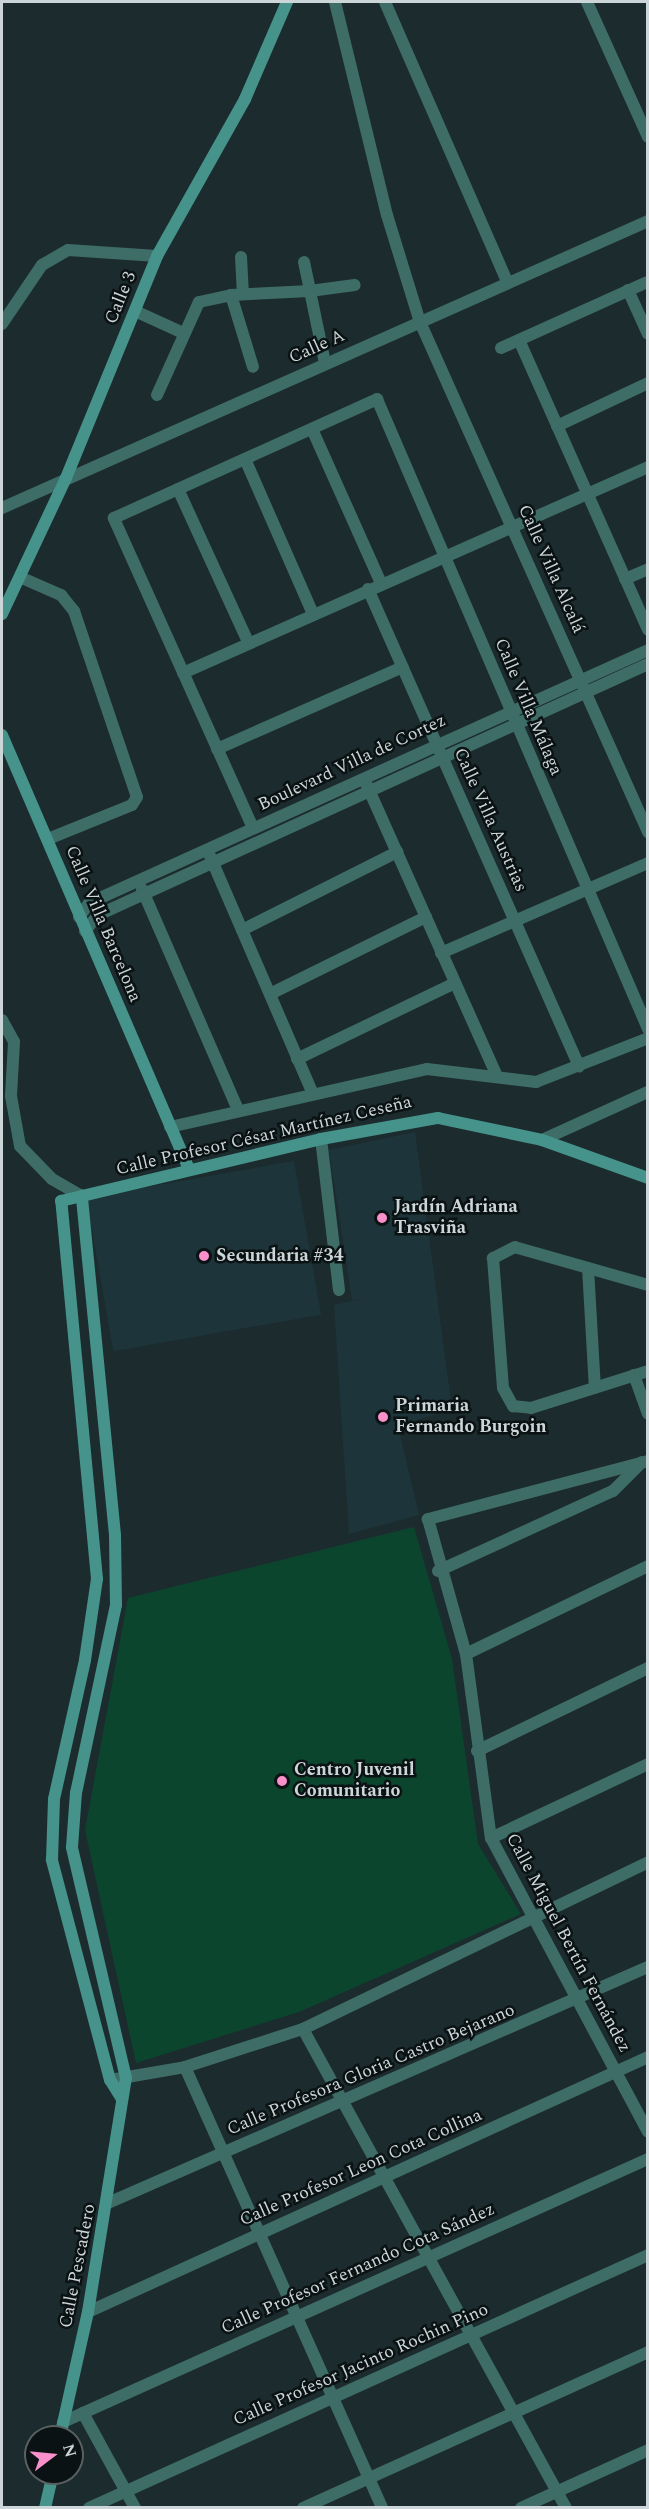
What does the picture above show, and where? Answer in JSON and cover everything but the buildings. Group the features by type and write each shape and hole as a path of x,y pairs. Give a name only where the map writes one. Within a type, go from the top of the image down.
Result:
{"street":[{"name":"Calle 3","path":"2,614 22,578 66,478 157,256 245,99 287,2"},
{"name":"Calle Villa Alcalá","path":"335,2 387,215 420,322 648,832"},
{"path":"384,2 508,283"},
{"path":"587,2 648,137"},
{"name":"Calle A","path":"2,508 648,221"},
{"path":"2,324 42,265 68,250 157,256"},
{"path":"241,257 237,295 254,368"},
{"path":"304,262 325,363"},
{"path":"501,348 646,282"},
{"path":"157,395 183,333 199,302 237,295 310,291 354,285"},
{"path":"628,290 648,334"},
{"path":"135,311 183,333"},
{"path":"519,340 648,630"},
{"path":"557,426 648,383"},
{"name":"Calle Villa Málaga","path":"312,429 377,399 648,1029"},
{"path":"253,828 114,518 312,429 381,583"},
{"path":"245,459 313,614"},
{"path":"183,673 381,583 648,467"},
{"path":"178,489 249,644"},
{"path":"625,579 648,569"},
{"path":"22,578 61,596 75,611 138,797 132,805 48,839"},
{"name":"Calle Villa Austrias","path":"368,589 579,1066"},
{"name":"Boulevard Villa de Cortez","path":"584,686 648,650"},
{"name":"Boulevard Villa de Cortez","path":"79,917 89,903 210,856 439,749 584,686 648,664"},
{"path":"217,749 403,667"},
{"name":"Calle Villa Barcelona","path":"2,735 189,1170"},
{"path":"366,783 497,1076"},
{"name":"Boulevard Villa de Cortez","path":"85,931 98,915 145,895 253,828 366,783"},
{"path":"242,930 397,852"},
{"path":"210,856 312,1092"},
{"path":"441,952 648,863"},
{"path":"139,882 238,1110"},
{"path":"270,994 426,916"},
{"path":"297,1059 455,983"},
{"path":"2,1020 14,1042 11,1096 16,1135 27,1156 52,1179 82,1196 108,1453 116,1605 93,1723 76,1794 72,1847 126,2078"},
{"path":"170,1127 312,1092 427,1069 536,1082 648,1038"},
{"path":"542,1140 648,1092"},
{"name":"Calle Profesor César Martínez Ceseña","path":"61,1201 321,1139 438,1118 542,1140 648,1178"},
{"path":"321,1139 339,1290"},
{"path":"52,1179 61,1201 87,1453 97,1579 73,1716 54,1799 52,1860 110,2080 122,2099"},
{"path":"648,1285 515,1247 493,1258 507,1399 521,1409 531,1408 648,1371"},
{"path":"588,1268 595,1388"},
{"path":"634,1375 648,1414"},
{"path":"87,1453 108,1453"},
{"path":"438,1571 613,1491 645,1462"},
{"name":"Calle Miguel Bertín Fernández","path":"645,1462 428,1517 438,1571 466,1654 477,1751 491,1838 535,1916 648,2132"},
{"path":"466,1654 648,1566"},
{"path":"477,1751 648,1668"},
{"path":"73,1716 93,1723"},
{"path":"491,1838 648,1764"},
{"path":"110,2080 185,2067 303,2029 648,1862"},
{"name":"Calle Profesora Gloria Castro Bejarano","path":"108,2203 344,2103 648,1967"},
{"path":"303,2029 566,2508"},
{"name":"Calle Profesor Leon Cota Collina","path":"88,2312 648,2057"},
{"path":"185,2067 382,2508"},
{"name":"Calle Pescadero","path":"62,2425 88,2312 108,2203 126,2078"},
{"name":"Calle Profesor Fernando Cota Sández","path":"63,2422 648,2159"},
{"name":"Calle Profesor Jacinto Rochin Pino","path":"89,2508 648,2254"},
{"path":"303,2508 648,2352"},
{"path":"83,2413 135,2508"},
{"path":"521,2508 648,2450"},
{"path":"45,2508 50,2485"}],"shaded area":[{"path":"415,1132 452,1409 398,1426 419,1515 349,1534 334,1305 365,1298 352,1300 329,1150"},
{"name":"Secundaria #34","path":"294,1161 321,1315 113,1351 86,1198"}],"green space":[{"name":"Centro Juvenil Comunitario","path":"414,1527 452,1659 478,1844 521,1914 299,2012 136,2063 85,1830 128,1598"}],"place":[{"name":"Jardín Adriana Trasviña","path":"382,1218"},
{"name":"Secundaria #34","path":"204,1256"},
{"name":"Primaria Fernando Burgoin","path":"383,1417"},
{"name":"Centro Juvenil Comunitario","path":"282,1781"}]}
